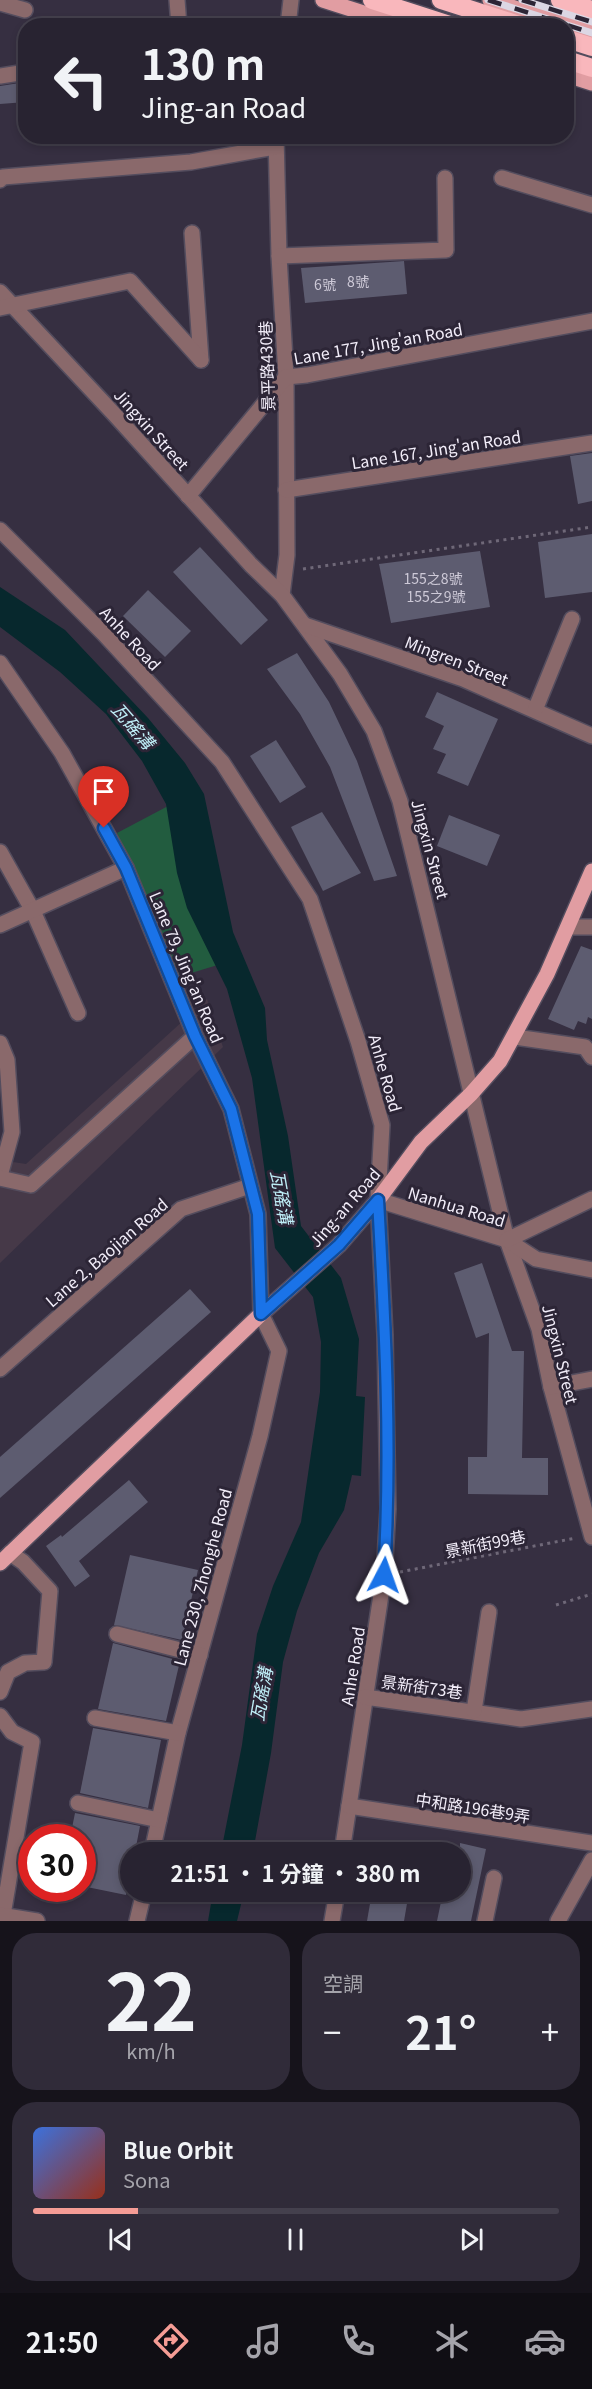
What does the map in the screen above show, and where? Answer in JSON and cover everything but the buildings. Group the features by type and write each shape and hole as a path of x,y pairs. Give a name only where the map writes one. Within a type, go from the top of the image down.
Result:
{"highway":[{"path":"372,0 428,18"},
{"path":"441,0 497,18"},
{"path":"560,0 592,10"},
{"path":"574,41 592,47"},
{"path":"574,62 592,68"}],"main road":[{"path":"323,0 379,18"},
{"path":"490,0 546,18"},
{"path":"574,27 592,33"},
{"path":"574,77 592,83"},
{"name":"Jing-an Road","path":"5,1558 261,1314 339,1245 378,1200 421,1142 471,1094 500,1061 547,974 592,871"}],"street":[{"path":"177,0 178,18"},
{"path":"289,18 291,0"},
{"path":"0,3 25,10"},
{"path":"0,76 18,74"},
{"path":"0,180 3,177 191,162 267,144"},
{"name":"景平路430巷","path":"275,144 285,377 287,555 282,595"},
{"path":"279,256 446,250 445,178"},
{"path":"502,178 592,205"},
{"path":"7,307 130,281 201,360 192,233"},
{"name":"Jingxin Street","path":"0,292 7,307 115,414 251,565 282,595 340,674 374,731 400,801 507,1240 539,1329 550,1387 586,1485 592,1536"},
{"name":"Lane 177, Jing'an Road","path":"188,496 285,377 307,375 592,321"},
{"name":"Lane 167, Jing'an Road","path":"286,490 592,443"},
{"name":"Anhe Road","path":"0,530 104,634 222,762 310,899 358,1041 382,1125 378,1200 386,1335 388,1509 384,1575 344,1842"},
{"path":"535,711 572,619"},
{"name":"Mingren Street","path":"305,625 463,679 592,736"},
{"name":"Lane 79, Jing'an Road","path":"0,663 62,753 126,868 195,1036 231,1109 258,1214 261,1314"},
{"path":"0,852 33,911 78,1013"},
{"path":"0,925 126,868"},
{"path":"568,927 592,927"},
{"path":"0,1043 7,1060 12,1132 0,1177 31,1185 195,1036"},
{"path":"515,1037 585,1047 592,1058"},
{"name":"Lane 2, Baojian Road","path":"0,1369 182,1209 250,1185"},
{"path":"507,1240 592,1199"},
{"name":"Nanhua Road","path":"378,1200 507,1240 536,1259 592,1270"},
{"name":"Lane 230, Zhonghe Road","path":"154,1842 178,1733 260,1436 279,1351 261,1314"},
{"path":"550,1387 592,1379"},
{"path":"0,1692 8,1672 25,1663 44,1662 50,1591 22,1562 5,1558"},
{"name":"景新街73巷","path":"474,1711 489,1612"},
{"path":"117,1634 200,1655"},
{"name":"景新街73巷","path":"365,1697 521,1719 592,1709"},
{"path":"0,1716 12,1732 32,1742 2,1915 37,1921"},
{"path":"94,1718 178,1733"},
{"path":"78,1803 159,1820"},
{"name":"中和路196巷9弄","path":"349,1806 592,1844"},
{"path":"558,1921 592,1860"},
{"path":"484,1921 494,1878"},
{"path":"137,1921 142,1902"},
{"path":"332,1921 335,1902"}],"path":[{"path":"286,571 592,527"},
{"name":"景新街99巷","path":"384,1575 592,1536"},
{"path":"556,1605 592,1594"}],"shaded area":[{"path":"207,999 223,1047 0,1263 0,1160 26,1164"}],"green space":[{"path":"170,805 221,964 178,977 117,833"}],"water":[{"name":"瓦磘溝","path":"0,587 65,630 148,718 185,763 204,794 233,932 265,1008 267,1040 288,1136 301,1226 341,1278 359,1339 356,1396 365,1397 361,1476 352,1475 344,1510 319,1553 297,1611 283,1662 271,1753 255,1842 223,1842 242,1745 257,1634 273,1586 301,1522 320,1392 321,1342 313,1297 275,1248 252,1078 227,989 187,908 177,873 166,804 142,761 106,714 60,672 0,627"},
{"path":"211,1902 242,1902 237,1921 208,1921"}],"railway":[{"path":"488,0 545,18"},
{"path":"522,0 592,22"},
{"path":"574,27 592,33"}],"route":[{"path":"104,828 126,868 195,1036 231,1109 258,1214 261,1314 339,1245 378,1200 386,1335 388,1509 384,1575"}]}
